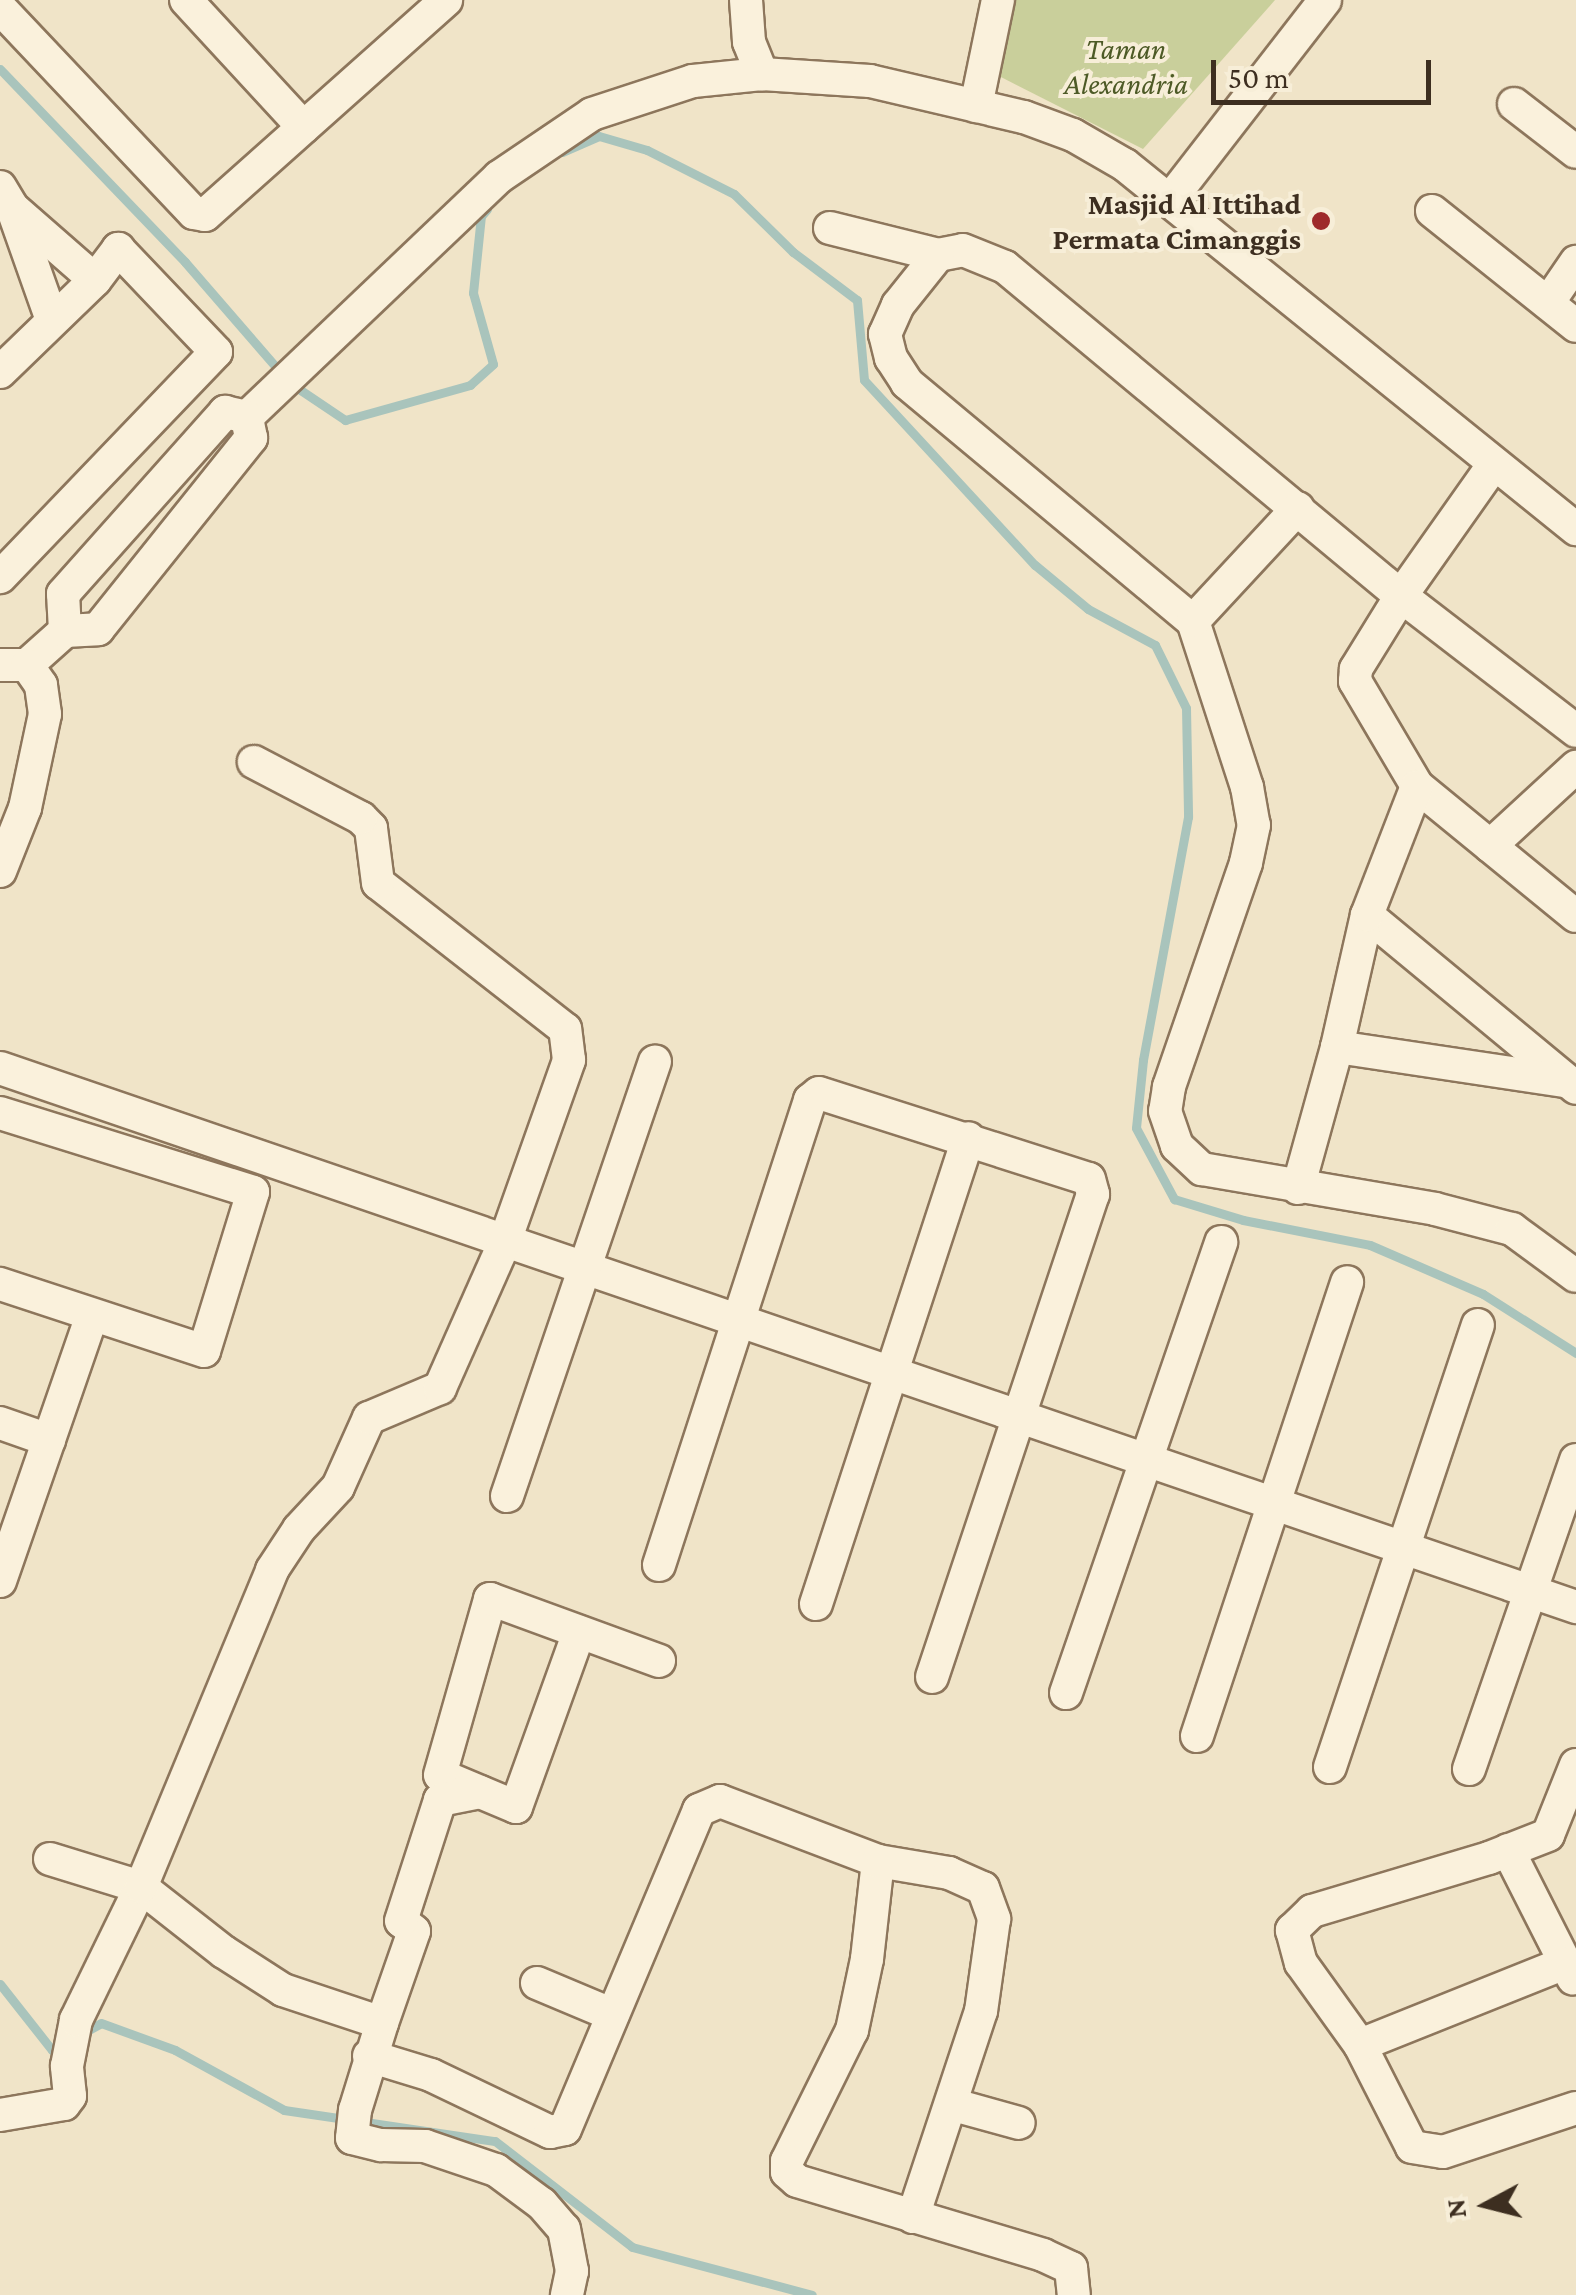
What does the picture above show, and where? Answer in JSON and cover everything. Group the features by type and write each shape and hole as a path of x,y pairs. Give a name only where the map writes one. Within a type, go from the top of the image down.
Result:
{"street":[{"path":"0,8 194,213 205,215 446,0"},
{"path":"746,0 749,42 766,74"},
{"path":"761,0 768,43 763,48 766,74"},
{"path":"976,106 998,0"},
{"path":"1162,195 1300,0"},
{"path":"1162,195 1325,0"},
{"path":"204,6 303,127"},
{"path":"0,871 25,808 45,714 41,685 13,665 65,631 98,629 251,438 256,409 499,177 539,146 592,114 692,81 766,74 870,82 976,106 1072,135 1125,165 1576,528"},
{"path":"1514,104 1576,152"},
{"path":"6,197 94,280"},
{"path":"6,197 52,320"},
{"path":"1432,211 1576,326"},
{"path":"830,228 938,255 963,250 1005,267 1401,596 1576,732"},
{"path":"0,372 94,280 118,249 216,352 0,577"},
{"path":"938,255 898,304 885,334 891,358 907,382 1193,621 1242,768 1254,826 1246,863 1168,1087 1164,1111 1177,1146 1202,1169 1435,1210 1512,1229 1576,1276"},
{"path":"1548,303 1576,262"},
{"path":"65,631 63,594 225,412 256,409"},
{"path":"1494,464 1401,596 1356,669 1356,681 1416,786 1576,916"},
{"path":"1193,621 1298,508"},
{"path":"0,2114 64,2104 70,2096 67,2066 76,2020 141,1888 272,1570 298,1529 338,1487 369,1418 440,1388 505,1240 568,1060 565,1029 378,882 371,828 361,818 254,762"},
{"path":"1490,846 1576,766"},
{"path":"1298,1188 1337,1046 1367,914 1416,786"},
{"path":"1367,914 1571,1085"},
{"path":"1337,1046 1571,1085"},
{"path":"507,1496 655,1062"},
{"path":"0,1068 1576,1607"},
{"path":"660,1566 736,1320 810,1100 819,1093 1089,1179 1093,1194 932,1677"},
{"path":"0,1113 253,1192 204,1351 0,1284"},
{"path":"816,1604 968,1138"},
{"path":"1066,1693 1221,1242"},
{"path":"1198,1736 1271,1502 1347,1282"},
{"path":"0,1581 92,1316"},
{"path":"1330,1767 1478,1325"},
{"path":"0,1423 50,1440"},
{"path":"1469,1769 1576,1460"},
{"path":"579,1632 516,1807 440,1774 490,1599 659,1661"},
{"path":"1576,1765 1548,1835 1312,1911 1292,1930 1301,1963 1360,2045 1412,2148 1443,2152 1576,2108"},
{"path":"480,1792 440,1800 402,1921 414,1930 369,2056 353,2124 381,2145 425,2146 496,2170 542,2204 564,2229 572,2271 567,2295"},
{"path":"369,2056 431,2076 550,2132 559,2132 569,2122 704,1804 720,1801 878,1861 949,1873 983,1888 994,1919 981,2011 954,2104 913,2218"},
{"path":"1360,2045 1569,1973 1508,1850"},
{"path":"50,1860 141,1888 224,1952 284,1990 382,2024"},
{"path":"878,1861 868,1959 852,2030 787,2161 787,2172 797,2181 1043,2255 1072,2268 1074,2295"},
{"path":"537,1983 613,2015"},
{"path":"954,2104 1019,2124"}],"green space":[{"name":"Taman Alexandria","path":"1012,0 1275,0 1143,149 995,74"}],"waterway":[{"path":"0,69 185,262 282,374"},
{"path":"562,152 599,136 647,150 734,194 793,252 857,300 864,380 1035,565 1088,609 1155,645 1186,708 1188,817 1143,1060 1136,1128 1174,1199 1243,1220 1370,1245 1483,1294 1576,1353"},
{"path":"293,385 345,420 470,385 493,364 473,293 481,216 487,209"},
{"path":"0,1984 52,2050 62,2044"},
{"path":"85,2032 101,2023 175,2050 284,2110 495,2141 632,2247 812,2295"}],"place":[{"name":"Masjid Al Ittihad Permata Cimanggis","path":"1321,221"}]}
